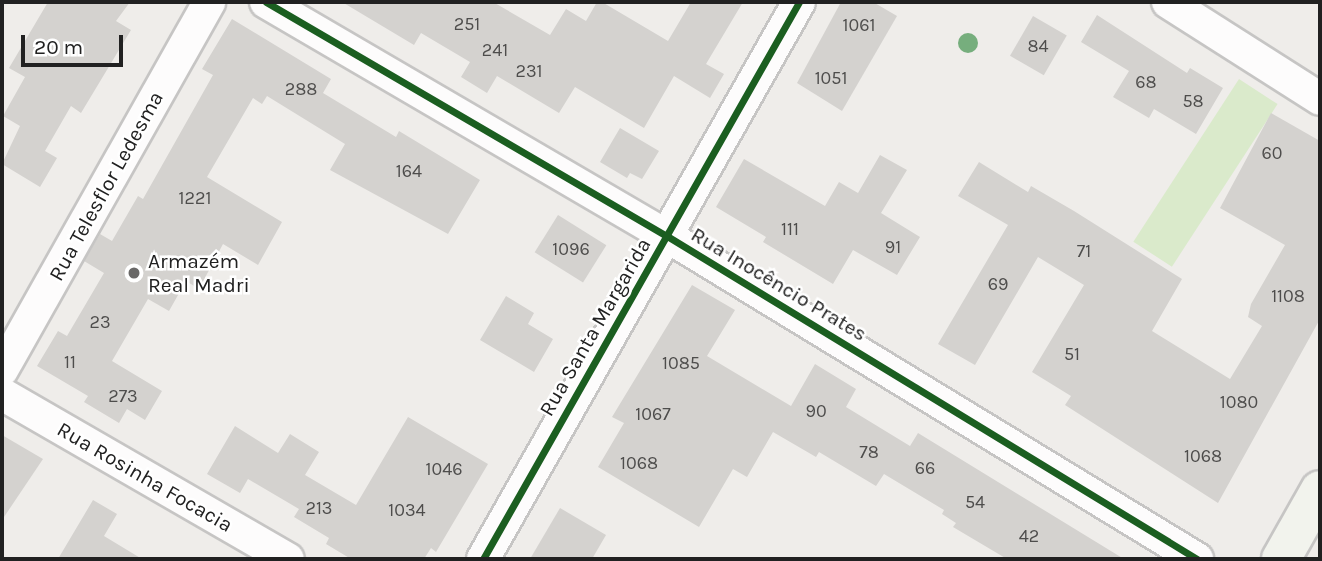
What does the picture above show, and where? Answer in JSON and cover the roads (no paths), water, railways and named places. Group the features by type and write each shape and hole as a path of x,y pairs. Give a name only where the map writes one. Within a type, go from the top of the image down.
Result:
{"main road":[{"path":"1281,559 1320,489"}],"street":[{"name":"Rua Telesflor Ledesma","path":"2,370 209,2"},
{"name":"Rua Inocêncio Prates","path":"266,2 667,236 1197,559"},
{"name":"Rua Santa Margarida","path":"483,559 799,2"},
{"path":"1168,2 1320,99"},
{"name":"Rua Rosinha Focacia","path":"2,394 288,559"}],"place":[{"name":"Armazém Real Madri","path":"134,273"}]}
